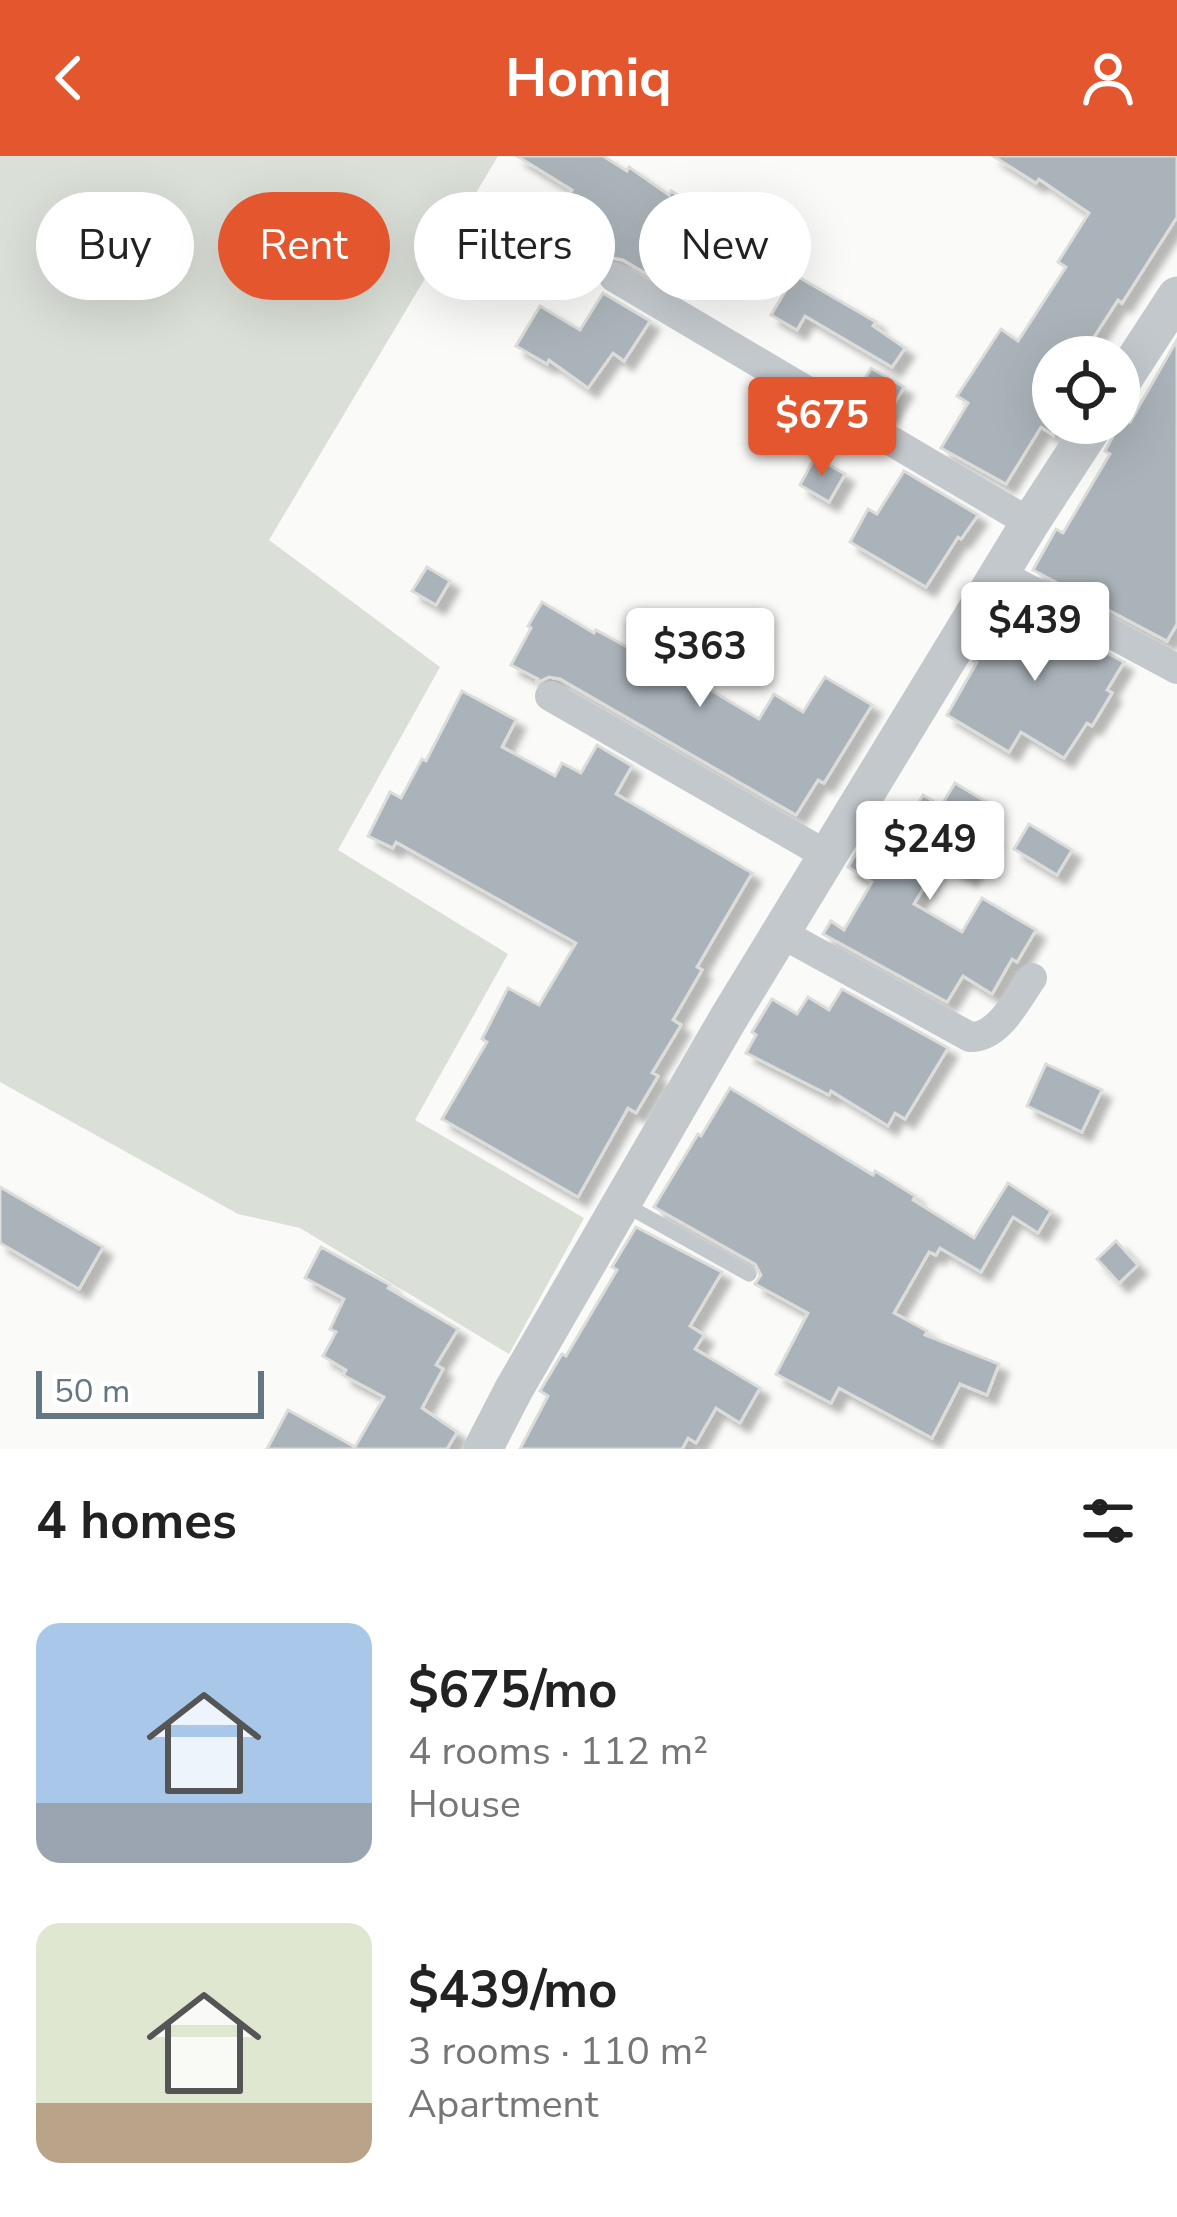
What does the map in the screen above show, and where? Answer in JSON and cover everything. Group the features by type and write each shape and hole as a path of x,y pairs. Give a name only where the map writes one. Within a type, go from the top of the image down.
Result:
{"street":[{"path":"615,278 1030,523"},
{"path":"1140,353 1177,296"},
{"path":"492,1446 514,1389 622,1203 781,933 1081,444"},
{"path":"1000,574 1177,670"},
{"path":"550,696 828,856"},
{"path":"781,933 970,1037 993,1030 1032,978"}],"lane":[{"path":"622,1203 749,1274"}],"shaded area":[{"path":"0,156 498,156 477,192 414,192 414,297 269,540 440,667 338,850 508,954 415,1120 584,1218 509,1354 300,1228 238,1214 0,1082"}],"building":[{"path":"517,156 603,156 665,192 639,192 639,269 615,258 615,192 572,190"},
{"path":"993,156 1177,156 1177,217 1122,303 1118,300 1095,336 1032,336 1032,442 1006,484 941,448 968,403 957,396 1001,329 1018,341 1066,267 1058,262 1089,213 1039,179 1036,183"},
{"path":"811,284 876,322 873,326 905,348 892,367 805,316 797,330 771,315 780,300 811,300"},
{"path":"599,300 615,300 650,321 624,361 613,353 588,388 549,360 547,364 516,346 540,306 580,330"},
{"path":"1177,340 1177,624 1167,641 1033,570 1056,529 1063,533 1110,454 1105,451 1109,444 1140,444 1140,405"},
{"path":"871,368 904,387 887,416 855,397"},
{"path":"815,457 845,474 829,502 800,485"},
{"path":"904,471 978,515 926,587 850,542 868,509 877,514"},
{"path":"427,567 450,581 436,605 412,591"},
{"path":"542,602 594,633 655,662 657,658 759,719 774,694 803,712 825,677 872,705 824,783 818,780 796,815 560,679 549,677 536,683 538,679 511,665"},
{"path":"1010,602 1124,662 1092,726 1087,723 1064,758 1021,732 1009,752 947,715"},
{"path":"462,691 516,720 502,747 555,776 562,763 581,773 597,745 632,766 616,794 752,873 697,967 702,970 673,1020 681,1025 652,1073 658,1076 636,1113 628,1108 578,1197 442,1119 487,1042 482,1039 508,988 539,1005 576,943 396,842 393,848 368,836 390,792 401,798 422,759 426,761"},
{"path":"955,783 988,803 974,826 992,836 968,877 940,860 914,904 962,932 982,898 1036,930 992,994 963,976 947,1002 823,934 831,921 844,930 872,882 848,867 872,828 896,842 923,795 941,806"},
{"path":"1029,824 1072,850 1057,875 1014,849"},
{"path":"842,989 948,1048 905,1119 895,1113 888,1126 831,1091 829,1095 746,1053 756,1035 752,1032 772,999 797,1014 808,997 829,1010"},
{"path":"1046,1064 1102,1090 1082,1132 1027,1106"},
{"path":"730,1088 873,1175 875,1171 974,1238 1008,1183 1051,1211 1038,1233 1013,1217 981,1272 940,1248 936,1255 929,1252 894,1313 927,1331 925,1335 999,1364 987,1395 960,1384 932,1438 839,1388 831,1403 776,1374 808,1313 755,1284 761,1275 755,1264 654,1207"},
{"path":"0,1187 103,1247 79,1289 0,1243"},
{"path":"636,1227 722,1272 690,1326 704,1335 695,1349 760,1388 740,1423 716,1408 696,1443 688,1438 682,1449 520,1449 548,1396 540,1391 617,1270 612,1267"},
{"path":"1116,1241 1138,1265 1119,1283 1097,1259"},
{"path":"321,1247 458,1329 436,1365 443,1369 422,1408 457,1432 447,1449 267,1449 288,1410 355,1447 384,1397 343,1375 346,1370 323,1356 336,1332 330,1329 344,1299 305,1278"}]}
